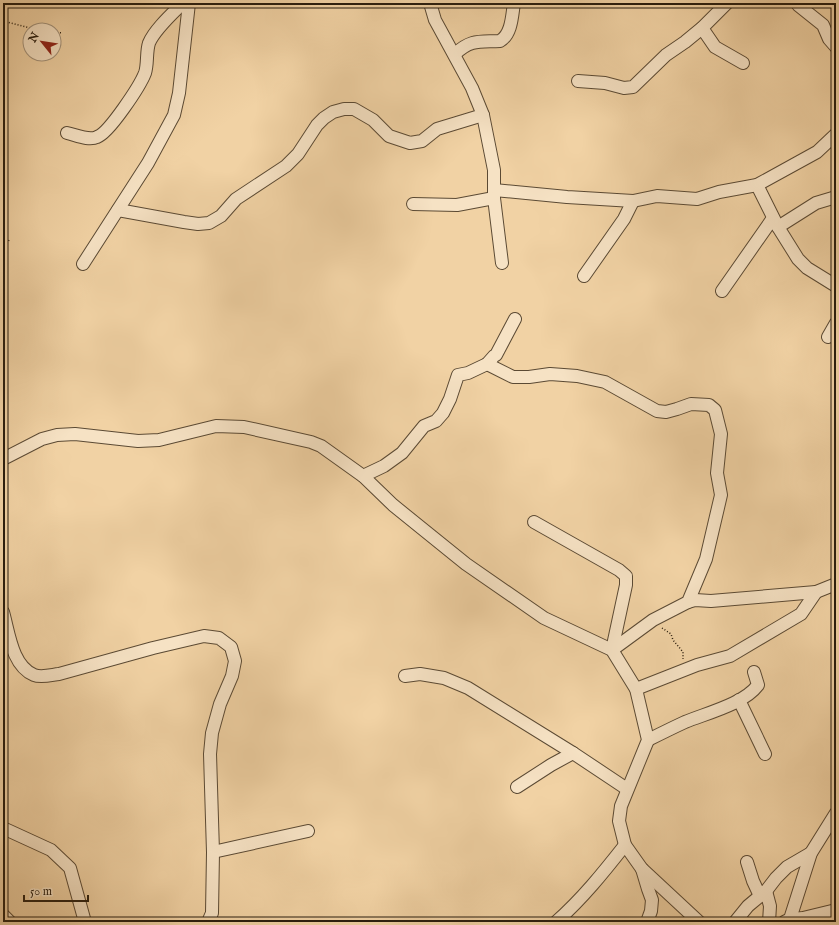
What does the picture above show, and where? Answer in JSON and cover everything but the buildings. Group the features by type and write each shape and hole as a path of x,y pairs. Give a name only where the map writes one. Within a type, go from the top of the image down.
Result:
{"street":[{"path":"67,133 88,138 97,138 106,132 137,89 145,73 150,43 163,23 183,3"},
{"path":"83,264 148,163 174,115 179,93 189,3"},
{"path":"430,3 435,20 455,54 472,88 483,116 494,170 494,194 502,263"},
{"path":"455,54 472,42 500,41 504,39 510,27 514,3"},
{"path":"578,81 605,83 624,88 634,87 666,55 702,28 726,3"},
{"path":"798,5 823,25 829,39 836,47"},
{"path":"702,28 715,47 743,63"},
{"path":"118,210 184,222 198,224 209,223 221,216 236,199 286,166 298,154 317,125 324,118 333,112 344,109 354,109 373,120 389,136 410,143 422,141 437,129 483,116"},
{"path":"413,204 457,205 494,194 633,201 657,196 697,198 719,192 757,185 817,152 836,134"},
{"path":"757,185 775,223 798,259 807,268 836,286"},
{"path":"722,291 775,223 816,203 836,197"},
{"path":"584,276 624,219 633,201"},
{"path":"363,476 384,466 402,453 424,426 436,421 443,413 450,400 458,375 468,374 487,364 494,356 496,356 515,319"},
{"path":"828,337 836,323"},
{"path":"487,364 513,377 529,377 550,374 577,376 605,382 657,411 666,412 677,410 691,404 709,405 715,410 721,434 717,473 721,495 706,558 688,602"},
{"path":"3,459 42,439 57,435 75,434 138,441 159,440 216,426 229,425 311,442 321,446 363,476 393,505 466,564 544,618 612,650 636,689 648,740 621,806 619,821 625,845 642,869 699,922"},
{"path":"534,522 619,570 626,576 626,585 612,650"},
{"path":"612,650 653,620 688,602 696,600 711,601 816,592 836,584"},
{"path":"636,689 697,665 730,656 802,614 816,592"},
{"path":"3,612 16,658 21,666 34,676 59,674 153,648 204,636 219,638 231,647 235,661 232,676 220,704 212,733 210,754 212,913 208,922"},
{"path":"648,740 684,722 739,700 755,690 758,685 754,672"},
{"path":"405,676 420,674 444,678 468,688 573,753 627,789"},
{"path":"739,700 765,754"},
{"path":"517,787 573,753"},
{"path":"787,921 812,853 832,827 836,814"},
{"path":"3,828 51,850 70,868 85,922"},
{"path":"212,852 308,831"},
{"path":"556,922 569,911 592,886 625,845"},
{"path":"735,922 748,906 763,894 787,867 812,853"},
{"path":"747,862 753,880 770,906 769,922"},
{"path":"642,869 652,900 652,911 647,922"},
{"path":"787,921 836,910"},
{"path":"3,915 10,922"}],"path":[{"path":"3,21 22,26"},
{"path":"3,248 10,239"},
{"path":"653,620 671,634 673,640 683,652 683,671"}]}
